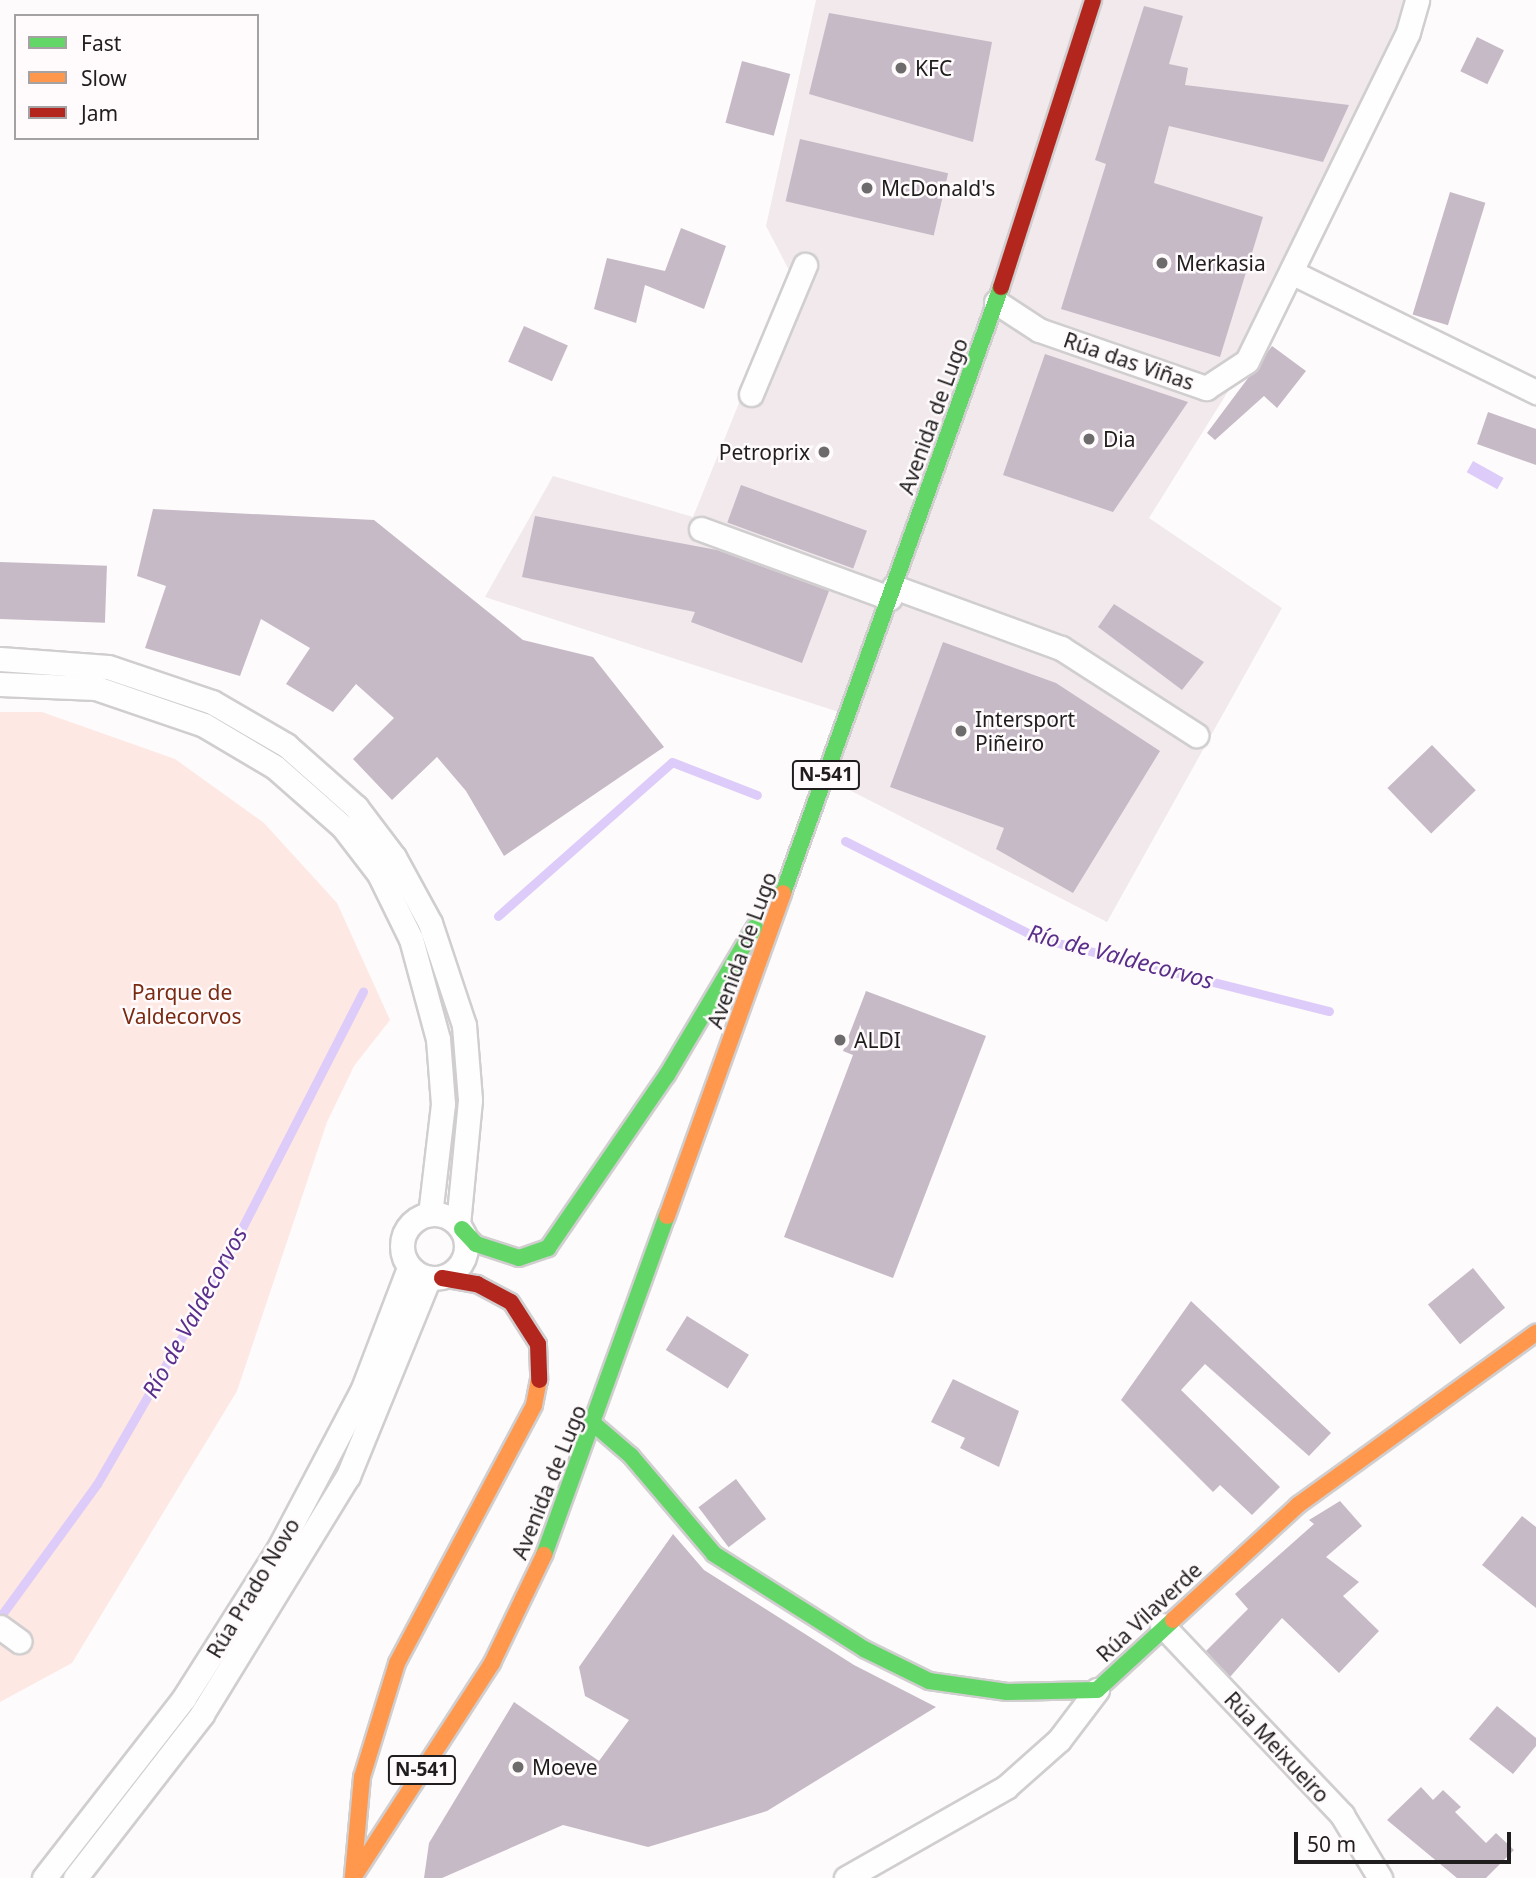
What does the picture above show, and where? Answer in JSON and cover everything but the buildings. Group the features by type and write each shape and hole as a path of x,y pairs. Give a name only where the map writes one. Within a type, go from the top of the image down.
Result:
{"main road":[{"name":"Avenida de Lugo","path":"353,1878 492,1663 548,1547 595,1425 1040,180 1093,0"},
{"path":"460,1227 476,1244 519,1258 548,1248 667,1075 799,853"},
{"path":"353,1878 362,1777 397,1662 534,1405 539,1382 538,1343 511,1302 477,1283 427,1275"},
{"name":"Rúa Vilaverde","path":"595,1425 631,1456 714,1554 864,1649 929,1681 1007,1692 1097,1690 1162,1625 1298,1505 1536,1333"}],"street":[{"name":"Rúa das Viñas","path":"996,302 1039,330 1206,388 1247,361 1293,273 1408,32 1417,0"},
{"path":"751,394 805,265"},
{"path":"1293,273 1536,392"},
{"path":"701,529 1061,648 1196,736"},
{"path":"0,659 108,667 212,702 286,745 356,807 394,857 430,923 464,1025 470,1100 460,1227 464,1260 427,1275 402,1254 405,1233 429,1214 443,1104 438,1039 411,939 379,874 343,827 275,767 205,726 96,688 0,684"},
{"path":"429,1214 460,1227"},
{"name":"Rúa Prado Novo","path":"78,1876 202,1714 348,1476 427,1275"},
{"name":"Rúa Prado Novo","path":"44,1878 184,1698 278,1550 427,1275"},
{"name":"Rúa Meixueiro","path":"1162,1625 1342,1815 1380,1878"},
{"path":"0,1627 19,1642"},
{"path":"846,1878 1006,1787 1059,1741 1097,1690"}],"shaded area":[{"path":"816,0 1417,0 1247,361 1149,518 1282,608 1107,922 826,778 848,715 485,597 553,476 693,517 791,274 766,226"},
{"path":"1473,461 1504,478 1497,489 1467,472"}],"green space":[{"name":"Parque de Valdecorvos","path":"0,712 42,712 175,759 264,823 337,903 390,1020 354,1066 327,1122 237,1391 72,1663 0,1702"}],"waterway":[{"name":"Río de Valdecorvos","path":"498,916 672,762 757,795"},
{"name":"Río de Valdecorvos","path":"845,841 1038,938 1329,1011"},
{"name":"Río de Valdecorvos","path":"0,1617 97,1484 220,1271 363,991"}],"traffic: fast":[{"path":"783,893 1001,287"},
{"path":"462,1229 476,1244 519,1258 548,1248 667,1075 755,927"},
{"path":"544,1555 667,1216"},
{"path":"595,1425 631,1456 714,1554 864,1649 929,1681 1007,1692 1097,1690 1173,1620"}],"traffic: slow":[{"path":"667,1216 783,893"},
{"path":"1173,1620 1298,1505 1536,1333"},
{"path":"353,1876 362,1777 397,1663 534,1405 539,1380"},
{"path":"353,1878 492,1663 544,1555"}],"traffic: jam":[{"path":"1001,287 1093,0"},
{"path":"442,1278 477,1284 511,1302 538,1344 539,1380"}],"place":[{"name":"KFC","path":"901,68"},
{"name":"McDonald's","path":"867,188"},
{"name":"Merkasia","path":"1162,263"},
{"name":"Dia","path":"1089,439"},
{"name":"Petroprix","path":"824,452"},
{"name":"Intersport Piñeiro","path":"961,731"},
{"name":"ALDI","path":"840,1040"},
{"name":"Moeve","path":"518,1767"}]}
